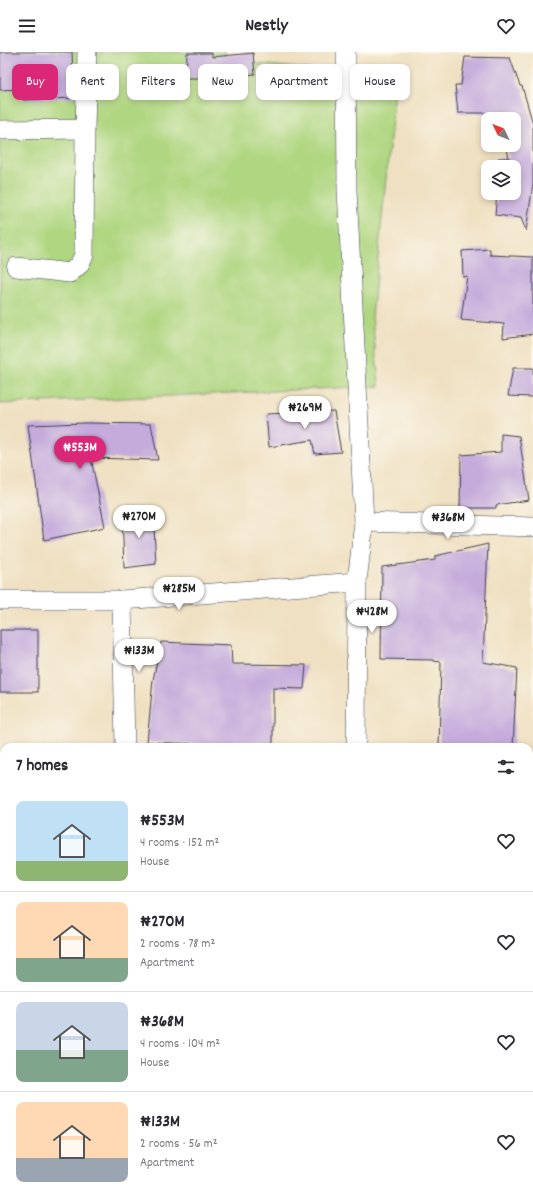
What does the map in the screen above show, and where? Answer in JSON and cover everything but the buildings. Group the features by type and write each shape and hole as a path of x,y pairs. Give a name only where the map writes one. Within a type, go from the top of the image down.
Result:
{"street":[{"path":"16,267 70,273 79,265 84,255 84,129 87,52"},
{"path":"346,52 347,190 364,522 357,582 356,743"},
{"path":"0,130 84,129"},
{"path":"364,522 533,527"},
{"path":"0,600 122,600 357,582"},
{"path":"122,600 125,743"}],"green space":[{"path":"0,52 226,52 223,60 259,64 256,64 256,100 342,100 342,73 350,74 350,100 394,100 372,317 379,386 0,404"}]}
